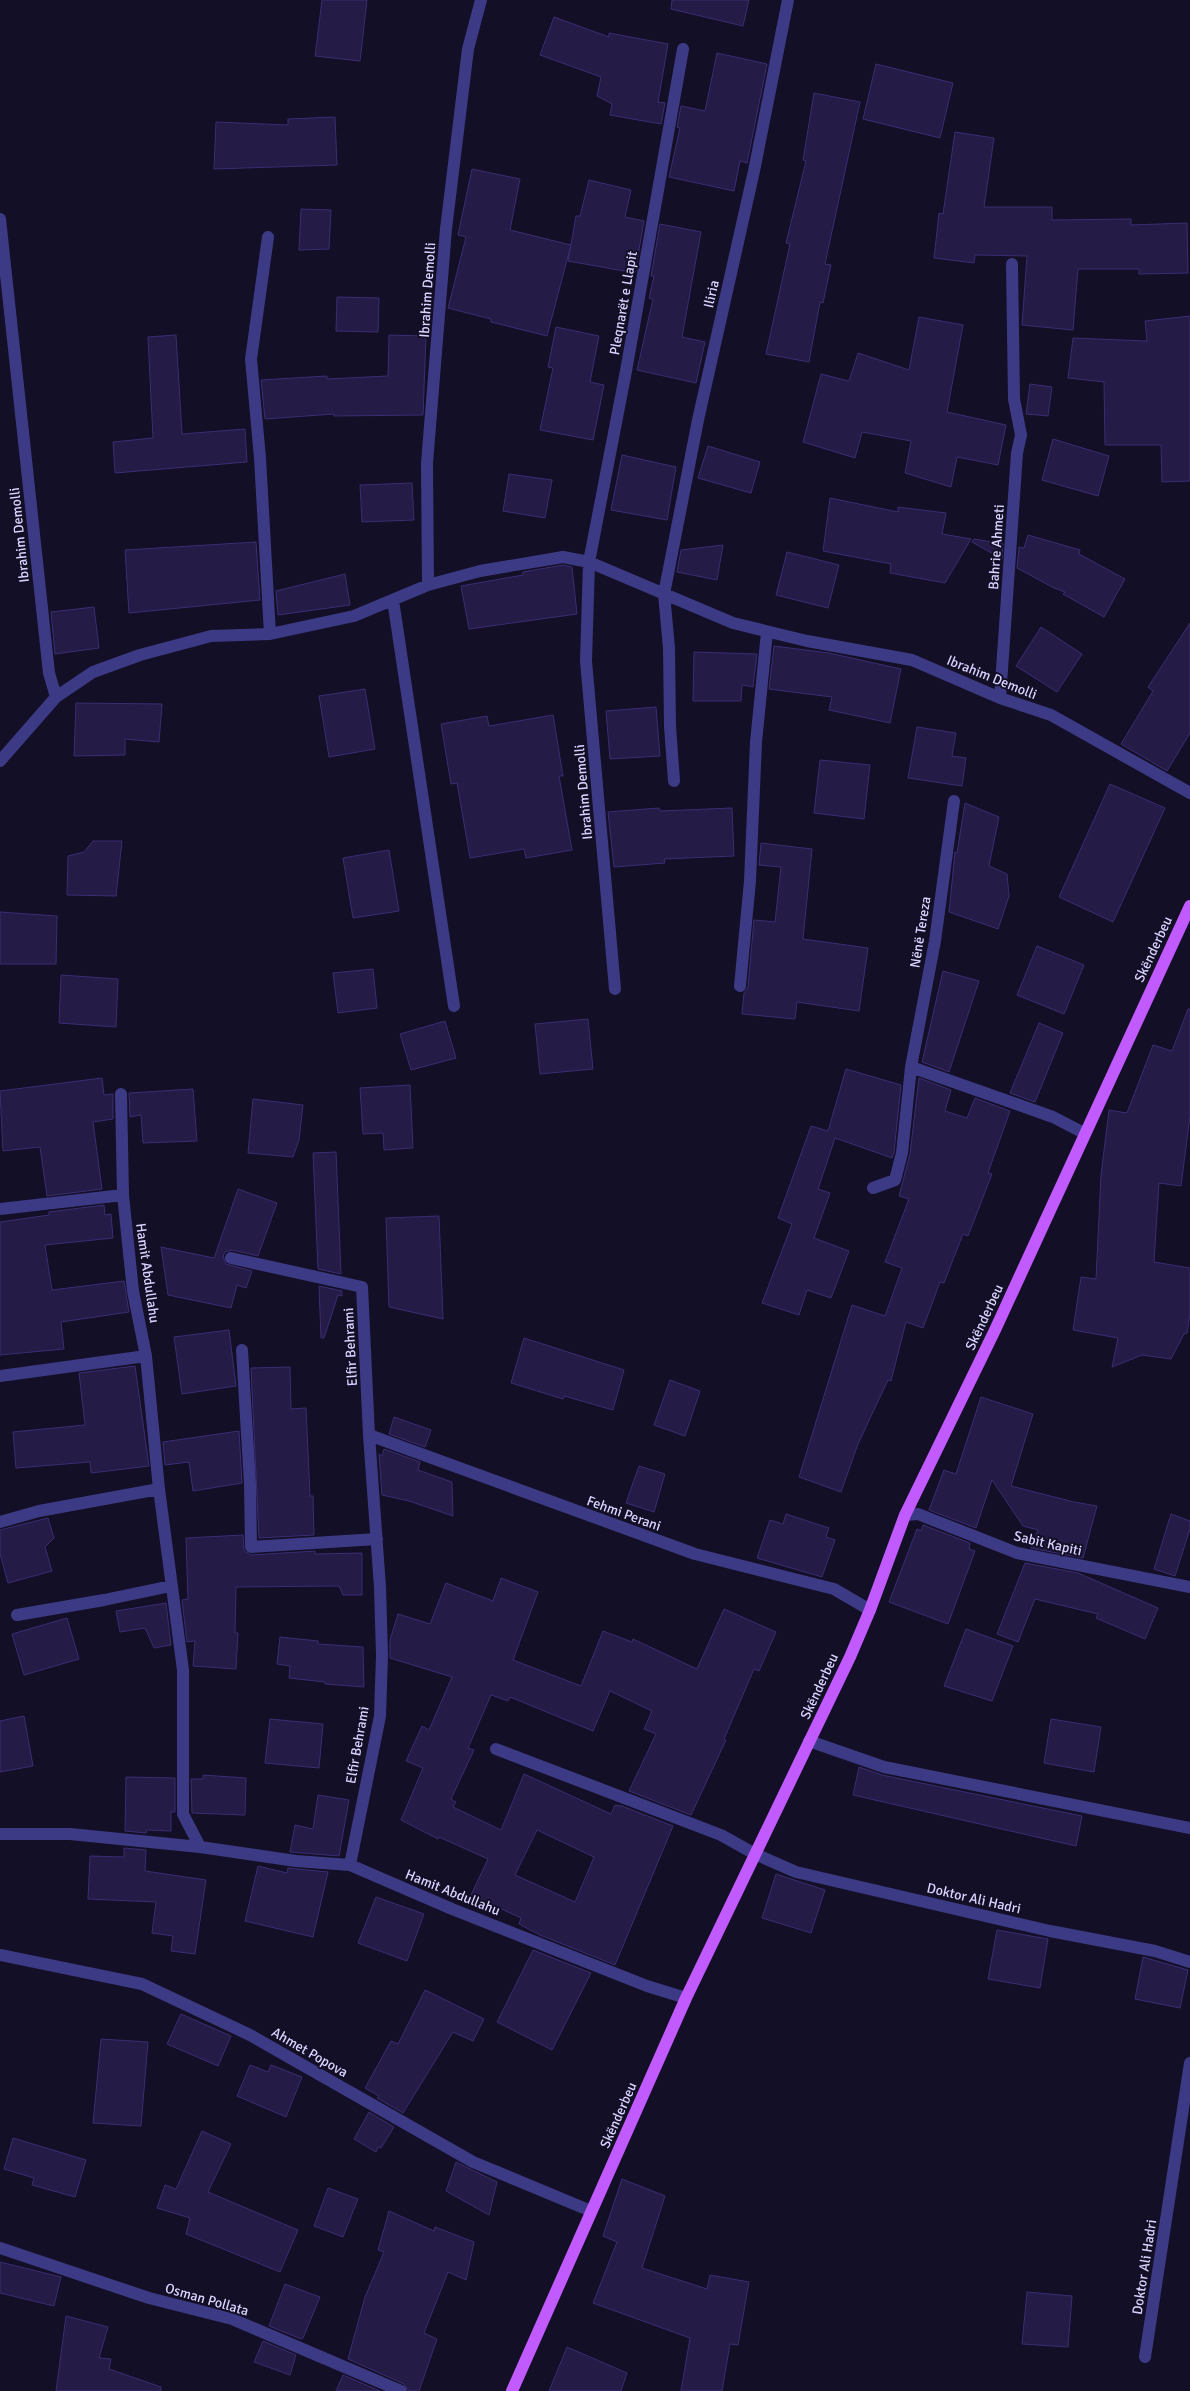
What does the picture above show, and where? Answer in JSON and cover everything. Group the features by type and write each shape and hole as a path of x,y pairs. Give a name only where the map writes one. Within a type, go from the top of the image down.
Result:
{"main road":[{"name":"Skënderbeu","path":"512,2391 686,1998 870,1610 905,1515 996,1330 1084,1133 1190,906"}],"street":[{"name":"Ibrahim Demolli","path":"428,585 427,462 446,230 468,49 481,0"},
{"name":"Iliria","path":"664,594 698,420 754,171 788,0"},
{"name":"Pleqnarët e Llapit","path":"589,562 626,370 683,48"},
{"name":"Ibrahim Demolli","path":"0,219 49,673 56,697"},
{"path":"268,237 251,359 260,458 270,634"},
{"name":"Bahrie Ahmeti","path":"1000,698 1017,454 1021,436 1014,399 1012,264"},
{"name":"Ibrahim Demolli","path":"0,761 56,697 93,672 140,655 211,636 270,634 354,616 428,585 480,571 563,557 589,562 732,623 767,632 912,660 1000,698 1051,715 1190,793"},
{"name":"Ibrahim Demolli","path":"589,562 586,661 615,989"},
{"path":"664,594 669,648 670,726 674,782"},
{"path":"393,600 454,1006"},
{"path":"740,986 750,881 756,742 767,632"},
{"name":"Nënë Tereza","path":"873,1188 895,1180 902,1153 911,1067 935,941 954,802"},
{"path":"911,1067 1053,1117 1084,1133"},
{"name":"Hamit Abdullahu","path":"122,1094 123,1195 134,1290 146,1356 159,1490 183,1670 183,1814 200,1847"},
{"path":"0,1208 123,1195"},
{"name":"Elfir Behrami","path":"231,1258 362,1287 382,1655 380,1716 350,1865"},
{"path":"242,1350 250,1484 251,1547 377,1539"},
{"path":"0,1376 146,1356"},
{"name":"Fehmi Perani","path":"369,1435 695,1554 834,1589 870,1610"},
{"path":"0,1522 38,1511 159,1490"},
{"name":"Sabit Kapiti","path":"905,1515 918,1514 1017,1553 1190,1587"},
{"path":"17,1615 172,1586"},
{"name":"Skënderbeu","path":"809,1741 884,1767 1190,1828"},
{"path":"496,1749 716,1835 722,1835 755,1854"},
{"name":"Hamit Abdullahu","path":"0,1834 70,1834 200,1847 296,1861 350,1865 452,1909 647,1986 686,1998"},
{"name":"Doktor Ali Hadri","path":"755,1854 796,1872 1050,1931 1154,1951 1190,1962"},
{"name":"Ahmet Popova","path":"0,1955 142,1984 250,2035 473,2162 591,2211"},
{"name":"Doktor Ali Hadri","path":"1145,2357 1190,2063"},
{"name":"Osman Pollata","path":"0,2248 149,2298 232,2319 401,2391"}],"building":[{"path":"322,0 367,0 360,61 315,56"},
{"path":"672,0 749,0 743,26 671,9"},
{"path":"554,17 609,37 609,33 668,44 658,102 665,103 661,124 610,115 612,104 597,96 601,77 540,55"},
{"path":"717,53 767,64 747,163 740,161 734,191 669,177 680,128 677,127 681,106 705,111"},
{"path":"876,64 953,83 940,138 863,119"},
{"path":"814,93 860,102 825,264 831,265 823,303 820,302 809,362 766,354 790,244 786,243 806,161 803,160"},
{"path":"335,117 337,165 214,169 216,122 288,125 288,119"},
{"path":"955,132 994,138 984,207 1052,207 1052,220 1131,219 1131,225 1187,223 1188,273 1139,274 1139,269 1078,269 1073,330 1022,325 1027,256 975,255 974,263 934,258 939,213 943,214"},
{"path":"472,169 520,179 510,230 571,245 547,336 491,322 491,319 448,308 466,237 458,235"},
{"path":"589,180 631,190 625,217 644,221 635,273 568,261 576,216 580,216"},
{"path":"301,209 331,210 329,249 299,250"},
{"path":"660,224 701,232 682,337 705,342 696,383 637,370 653,299 649,298 654,276 651,276"},
{"path":"337,297 379,298 378,332 336,331"},
{"path":"1190,316 1190,481 1162,482 1161,445 1105,445 1104,382 1068,378 1073,338 1147,341 1145,321"},
{"path":"919,317 963,325 947,412 1006,425 998,465 957,457 951,487 905,473 911,441 862,432 855,458 803,442 821,374 849,381 858,353 909,370"},
{"path":"556,327 599,336 590,382 604,385 593,440 540,430 553,368 548,367"},
{"path":"176,335 182,434 245,429 247,462 115,473 113,442 153,438 148,337"},
{"path":"389,335 426,336 423,415 334,416 334,414 265,419 261,380 327,376 327,379 388,376"},
{"path":"1030,384 1052,387 1048,416 1026,414"},
{"path":"1053,439 1109,456 1098,496 1042,480"},
{"path":"708,446 760,462 751,493 698,478"},
{"path":"622,455 676,467 667,520 611,510"},
{"path":"509,474 552,480 545,518 503,511"},
{"path":"412,483 414,520 362,522 360,485"},
{"path":"830,498 898,512 898,507 946,513 942,534 971,539 945,583 890,573 891,564 823,551"},
{"path":"1028,535 1080,550 1079,554 1125,579 1104,617 1063,594 1065,592 1017,568 1019,547 1024,548"},
{"path":"974,539 1003,544 1002,559 972,542"},
{"path":"256,542 260,600 129,613 125,550"},
{"path":"723,545 717,580 677,572 681,550"},
{"path":"787,552 839,565 828,608 776,595"},
{"path":"563,565 572,567 577,614 469,629 461,586 523,575 523,572"},
{"path":"345,574 350,605 278,615 276,591"},
{"path":"94,607 99,648 55,654 51,612"},
{"path":"1190,623 1190,733 1167,771 1121,744 1153,691 1148,687"},
{"path":"1041,627 1082,654 1057,692 1016,666"},
{"path":"774,646 829,653 901,669 890,723 829,710 832,697 769,689"},
{"path":"694,652 757,654 753,687 742,685 741,701 693,701"},
{"path":"365,689 375,749 329,757 319,696"},
{"path":"76,703 162,704 159,742 125,739 125,755 74,756"},
{"path":"656,707 660,756 610,759 606,711"},
{"path":"553,715 563,776 559,776 572,850 526,858 524,849 470,858 457,783 451,784 441,724 487,716 489,726"},
{"path":"917,727 956,733 952,756 966,758 962,786 908,778"},
{"path":"820,760 870,765 864,819 814,813"},
{"path":"1110,784 1165,808 1113,922 1059,897"},
{"path":"965,803 999,817 989,866 1007,874 1009,896 998,929 949,912 955,852 957,853"},
{"path":"659,808 660,811 732,808 734,856 664,859 665,863 614,867 608,812"},
{"path":"93,841 122,841 116,896 67,895 68,856 84,852"},
{"path":"761,843 812,849 803,939 868,948 859,1011 797,1002 795,1019 742,1014 744,993 748,987 754,920 775,922 781,867 759,865"},
{"path":"389,850 399,911 353,918 343,858"},
{"path":"0,912 57,916 56,964 0,964"},
{"path":"1037,946 1084,965 1064,1014 1017,995"},
{"path":"373,969 377,1008 338,1013 333,973"},
{"path":"943,971 979,981 949,1072 922,1062"},
{"path":"61,975 118,979 116,1027 59,1023"},
{"path":"1188,1009 1190,1009 1190,1116 1181,1186 1159,1183 1154,1262 1190,1268 1190,1314 1187,1333 1184,1334 1171,1359 1142,1355 1112,1367 1118,1338 1073,1330 1081,1277 1096,1279 1101,1175 1109,1110 1127,1113 1153,1045 1172,1051"},
{"path":"588,1019 593,1069 540,1074 535,1024"},
{"path":"445,1021 456,1058 411,1070 400,1034"},
{"path":"1039,1023 1063,1033 1035,1102 1010,1093"},
{"path":"846,1069 901,1085 894,1152 892,1158 835,1138 818,1189 830,1193 814,1238 849,1251 831,1298 807,1290 799,1315 762,1303 792,1224 778,1218 811,1126 828,1131"},
{"path":"102,1078 104,1095 113,1094 113,1119 93,1122 102,1189 47,1196 40,1147 3,1151 0,1091"},
{"path":"919,1078 951,1090 945,1111 967,1118 975,1098 1010,1111 988,1173 992,1174 968,1236 963,1234 944,1283 940,1282 923,1328 906,1322 891,1381 888,1380 858,1444 841,1492 799,1477 852,1305 885,1316 902,1268 885,1262 909,1199 899,1196 910,1154"},
{"path":"410,1085 413,1148 384,1150 383,1133 363,1134 360,1088"},
{"path":"193,1089 197,1141 143,1143 141,1115 130,1117 129,1093"},
{"path":"253,1099 303,1105 299,1140 293,1157 248,1153"},
{"path":"336,1152 341,1274 318,1269 313,1153"},
{"path":"238,1189 277,1203 258,1256 232,1250 225,1252 223,1256 226,1264 252,1271 246,1288 237,1285 231,1308 168,1295 161,1247 214,1258"},
{"path":"104,1205 105,1215 111,1214 113,1238 45,1245 52,1290 124,1281 129,1312 61,1322 64,1349 0,1355 0,1222 49,1215 49,1212"},
{"path":"439,1216 443,1319 389,1307 386,1218"},
{"path":"319,1286 342,1291 342,1296 338,1295 324,1338 321,1338"},
{"path":"229,1330 236,1386 182,1394 174,1337"},
{"path":"524,1338 624,1370 613,1410 564,1396 563,1399 511,1383"},
{"path":"135,1366 149,1466 91,1473 90,1462 16,1468 13,1432 85,1425 79,1373"},
{"path":"290,1367 291,1409 306,1408 310,1496 313,1496 314,1535 259,1538 251,1368"},
{"path":"670,1380 700,1391 685,1436 654,1425"},
{"path":"981,1397 1033,1414 1011,1486 1097,1506 1083,1558 1031,1548 1038,1530 1023,1526 992,1480 976,1528 929,1510 944,1470 956,1474"},
{"path":"394,1417 431,1430 425,1447 389,1434"},
{"path":"239,1431 242,1483 193,1491 189,1462 165,1465 163,1442"},
{"path":"384,1449 420,1462 418,1470 452,1482 453,1516 409,1501 382,1495 379,1454 382,1456"},
{"path":"639,1466 665,1474 654,1512 626,1503"},
{"path":"786,1514 829,1528 826,1537 835,1540 822,1577 757,1558 770,1520 783,1524"},
{"path":"1171,1514 1190,1521 1190,1529 1175,1576 1154,1569"},
{"path":"48,1518 54,1538 45,1547 52,1571 8,1583 0,1554 0,1530"},
{"path":"923,1525 970,1543 969,1549 975,1551 948,1624 889,1602 917,1529 921,1531"},
{"path":"243,1535 244,1551 251,1555 315,1551 315,1554 362,1553 362,1595 343,1595 339,1586 236,1587 235,1633 238,1633 236,1669 193,1666 195,1641 187,1642 182,1600 188,1599 186,1538"},
{"path":"1025,1563 1078,1573 1158,1608 1145,1639 1096,1618 1098,1614 1035,1599 1018,1642 997,1634"},
{"path":"501,1578 538,1592 513,1660 581,1686 603,1631 632,1642 633,1639 697,1669 724,1609 776,1632 759,1671 754,1669 724,1739 726,1740 691,1815 629,1791 656,1734 644,1729 652,1711 610,1691 593,1731 510,1697 508,1701 491,1695 468,1748 474,1750 451,1799 456,1802 453,1807 501,1830 524,1774 611,1814 615,1805 622,1806 673,1826 615,1965 540,1935 519,1924 521,1918 471,1895 488,1859 439,1837 438,1839 401,1820 423,1768 406,1761 422,1726 429,1730 452,1677 390,1658 390,1640 398,1614 430,1624 446,1583 493,1601","holes":["537,1830 594,1857 575,1902 515,1875"]},
{"path":"166,1603 171,1645 154,1648 145,1628 120,1632 116,1611"},
{"path":"67,1618 79,1659 24,1675 12,1634"},
{"path":"966,1629 1013,1646 992,1701 944,1686"},
{"path":"280,1637 318,1641 318,1644 363,1647 364,1687 325,1684 325,1682 289,1678 290,1666 277,1664"},
{"path":"24,1716 33,1766 0,1772 0,1721"},
{"path":"270,1719 323,1724 319,1768 265,1763"},
{"path":"1051,1719 1101,1727 1094,1772 1044,1763"},
{"path":"859,1767 882,1775 1082,1816 1076,1846 853,1795"},
{"path":"203,1775 246,1778 245,1815 192,1813 191,1779 203,1779"},
{"path":"126,1777 175,1778 175,1812 171,1812 171,1831 147,1830 146,1833 125,1831"},
{"path":"318,1795 349,1800 339,1856 290,1852 295,1825 313,1829"},
{"path":"124,1848 146,1850 145,1871 206,1880 195,1954 171,1951 173,1936 152,1933 156,1902 88,1899 90,1856 124,1857"},
{"path":"258,1866 287,1873 288,1868 328,1872 313,1937 245,1921"},
{"path":"776,1874 825,1890 811,1933 762,1918"},
{"path":"376,1897 424,1914 407,1961 358,1943"},
{"path":"997,1930 1048,1939 1040,1988 988,1979"},
{"path":"533,1950 591,1973 552,2050 497,2022"},
{"path":"1143,1957 1188,1970 1180,2008 1135,1999"},
{"path":"425,1990 484,2019 473,2041 453,2032 403,2113 377,2098 379,2096 365,2088 391,2041 398,2044"},
{"path":"181,2014 231,2036 218,2066 167,2044"},
{"path":"101,2039 148,2042 141,2126 93,2123"},
{"path":"250,2065 268,2072 271,2065 302,2077 286,2117 237,2096"},
{"path":"369,2112 394,2127 381,2148 378,2147 376,2152 354,2139"},
{"path":"202,2131 231,2144 208,2192 298,2230 280,2272 186,2234 190,2218 157,2208 165,2185 176,2189"},
{"path":"13,2138 86,2160 75,2197 32,2185 34,2178 4,2169"},
{"path":"456,2162 497,2182 489,2215 446,2191"},
{"path":"622,2179 665,2196 642,2268 707,2289 710,2275 749,2282 738,2345 730,2344 722,2391 681,2391 690,2338 593,2303 617,2242 603,2236"},
{"path":"328,2188 358,2199 343,2237 314,2226"},
{"path":"389,2211 434,2231 435,2227 474,2242 466,2280 448,2272 424,2333 437,2339 419,2391 409,2391 404,2384 348,2359 365,2297 384,2252 378,2250"},
{"path":"0,2262 61,2277 54,2306 0,2293"},
{"path":"285,2284 320,2297 301,2339 269,2326"},
{"path":"1027,2292 1072,2296 1068,2347 1022,2344"},
{"path":"66,2316 108,2327 99,2358 111,2359 109,2369 161,2387 161,2391 56,2391"},
{"path":"263,2341 296,2355 290,2375 254,2362"},
{"path":"567,2347 627,2373 621,2391 549,2391"},
{"path":"343,2375 380,2391 336,2391"}]}
